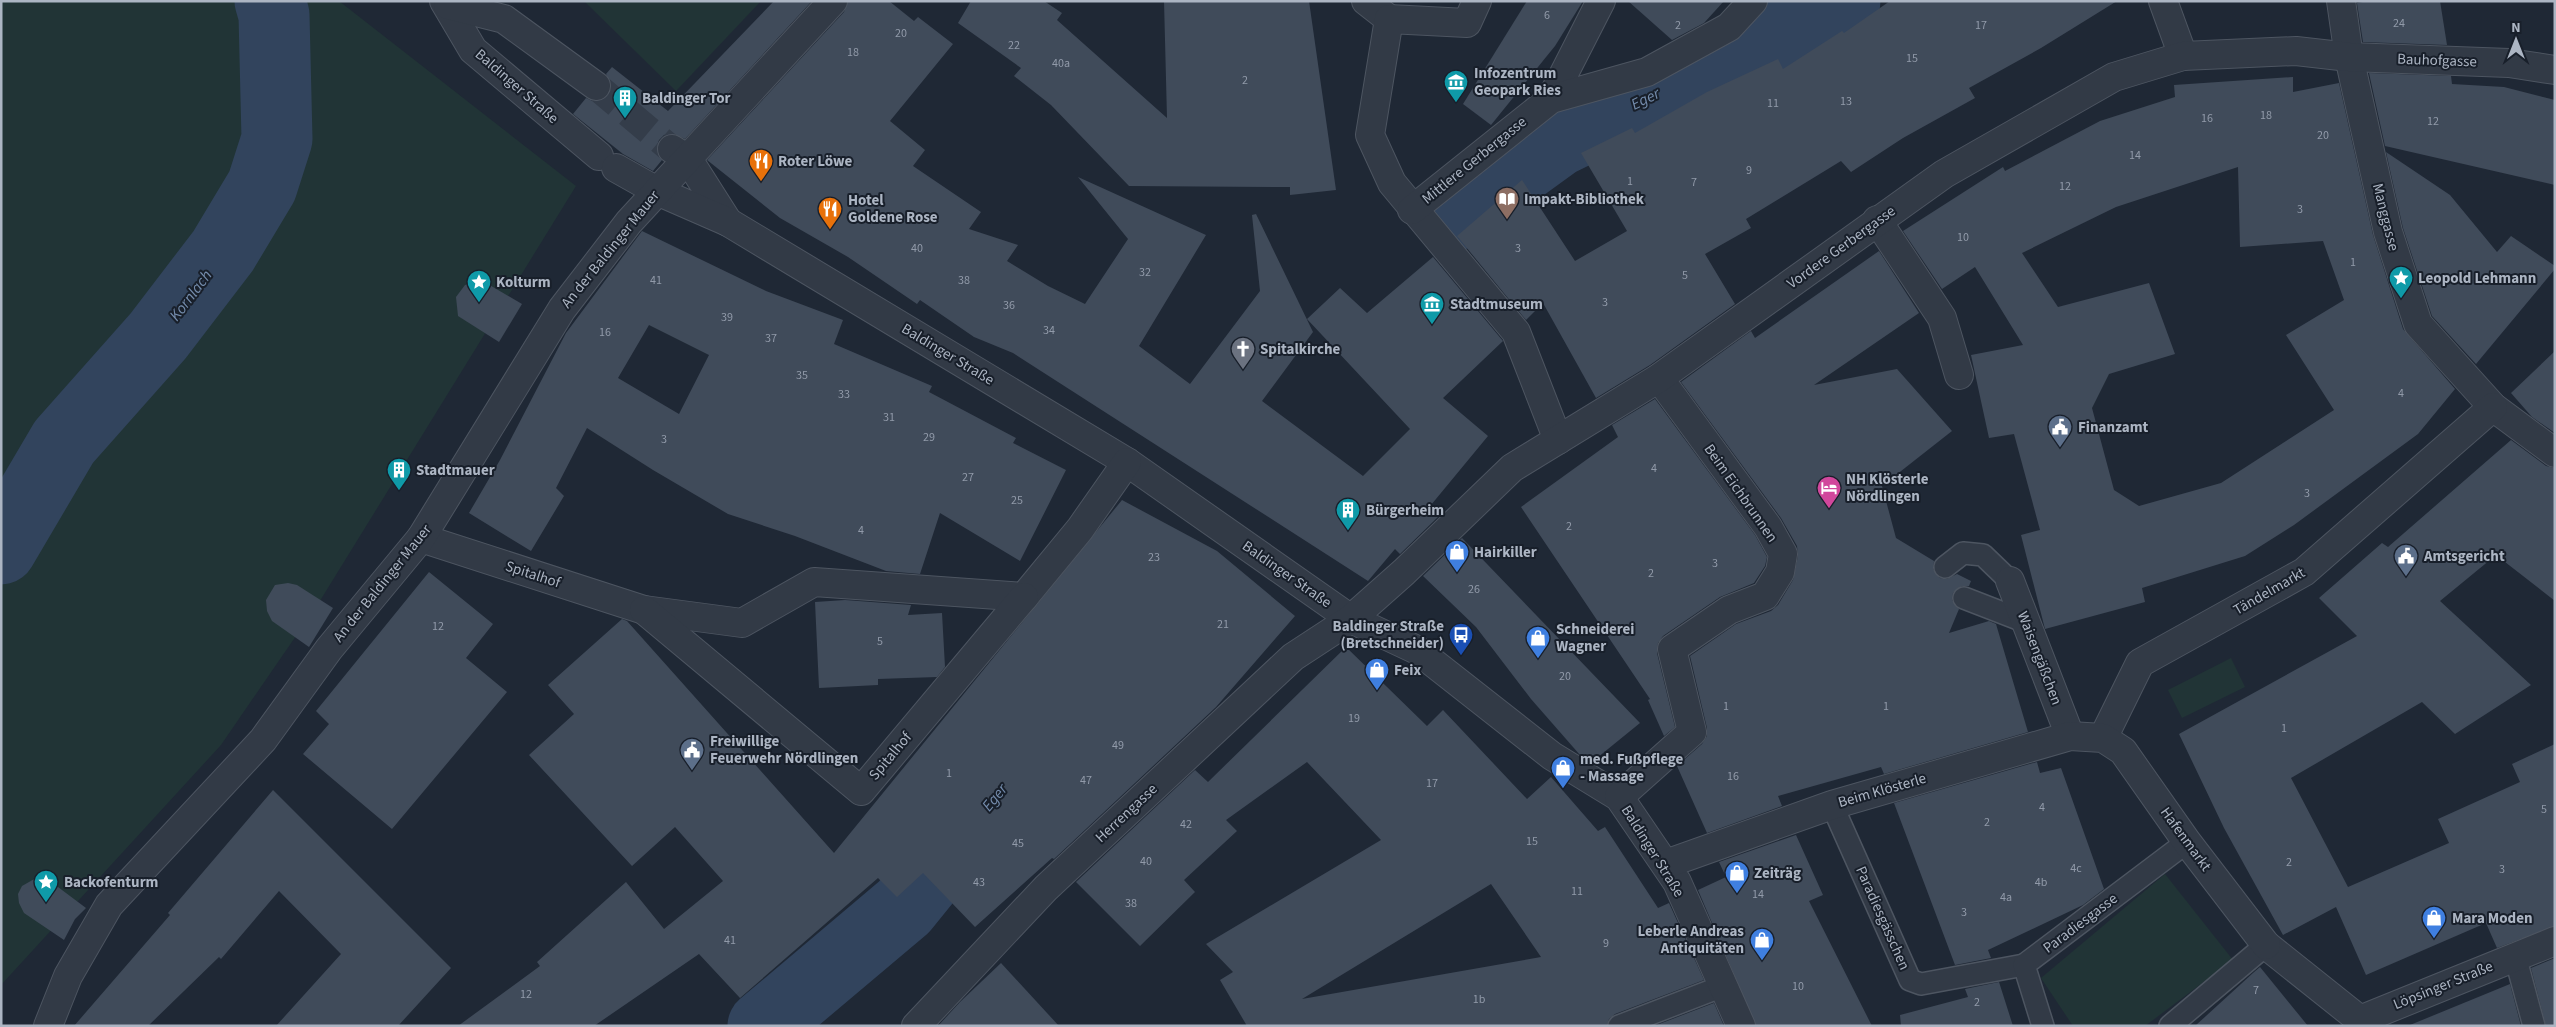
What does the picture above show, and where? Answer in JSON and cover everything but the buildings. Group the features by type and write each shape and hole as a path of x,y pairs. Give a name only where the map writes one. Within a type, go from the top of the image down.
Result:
{"street":[{"name":"An der Baldinger Mauer","path":"48,1026 68,976 109,905 263,740 329,649 421,538 562,309 629,222 657,191 679,154 833,1"},
{"path":"1366,1 1390,19 1467,22 1477,1"},
{"path":"1551,99 1602,1"},
{"name":"Mittlere Gerbergasse","path":"1558,440 1516,332 1412,210 1551,99 1647,72 1729,26 1753,1"},
{"path":"2162,1 2183,56"},
{"path":"2340,1 2350,57"},
{"name":"Baldinger Straße","path":"446,3 504,19 596,86"},
{"name":"Baldinger Straße","path":"446,3 473,50 608,162 657,191 728,222 1127,462 1351,619 1418,650 1552,756 1619,797 1677,882 1741,1026"},
{"path":"1390,19 1370,135 1392,183 1412,210"},
{"name":"Vordere Gerbergasse","path":"1351,619 1404,572 1512,468 1659,378 1877,220 1944,174 2114,77 2183,56 2296,51 2350,57"},
{"name":"Bauhofgasse","path":"2350,57 2509,63 2555,70"},
{"name":"Manggasse","path":"2350,57 2388,232 2418,324 2493,407 2555,453"},
{"name":"Baldinger Straße","path":"679,154 728,222"},
{"path":"1877,220 1942,318 1959,376"},
{"name":"Beim Eichbrunnen","path":"1619,797 1692,732 1672,649 1729,610 1765,596 1780,572 1783,554 1768,527 1659,378"},
{"name":"Tändelmarkt","path":"2103,738 2140,663 2304,572 2493,407"},
{"name":"Spitalhof","path":"644,610 861,791 1080,529 1127,462"},
{"name":"Spitalhof","path":"421,538 644,610 742,623 814,582 1024,597"},
{"name":"Waisengäßchen","path":"2010,581 2070,736"},
{"name":"Herrengasse","path":"916,1026 1046,888 1286,664 1351,619"},
{"name":"Beim Klösterle","path":"1666,864 1832,805 2070,736 2103,738"},
{"name":"Hafenmarkt","path":"2103,738 2123,751 2188,842 2266,945"},
{"name":"Löpsinger Straße","path":"2266,945 2358,1023 2555,940"}],"lane":[{"path":"1945,567 1963,553 1983,555 2010,581"},
{"path":"1964,598 2026,622"},
{"name":"Paradiesgässchen","path":"1832,805 1910,980 1921,984 2024,965"},
{"name":"Paradiesgasse","path":"2024,965 2188,842"},
{"path":"2170,1026 2266,945"},
{"path":"2514,956 2534,1026"},
{"path":"2024,965 2042,1026"},
{"path":"1619,1026 1723,986"}],"shaded area":[{"path":"1,1 339,1 576,186 318,604 221,745 1,985"},
{"path":"584,1 761,1 676,91"},
{"path":"2231,658 2245,687 2182,718 2168,690"},
{"path":"2165,874 2233,960 2145,1026 2073,1026 2041,978"}],"waterway":[{"name":"Kornlach","path":"1,549 64,442 158,336 223,251 262,186 277,139 274,15 270,1"},
{"name":"Eger","path":"1456,215 1558,141 1845,1"},
{"name":"Eger","path":"763,1026 904,907 989,802"}],"tunnel":[{"path":"596,86 671,149"}],"place":[{"name":"Infozentrum Geopark Ries","path":"1456,103"},
{"name":"Baldinger Tor","path":"625,119"},
{"name":"Roter Löwe","path":"761,182"},
{"name":"Impakt-Bibliothek","path":"1507,220"},
{"name":"Hotel Goldene Rose","path":"830,230"},
{"name":"Leopold Lehmann","path":"2401,299"},
{"name":"Kolturm","path":"479,303"},
{"name":"Stadtmuseum","path":"1432,325"},
{"name":"Spitalkirche","path":"1243,370"},
{"name":"Finanzamt","path":"2060,448"},
{"name":"Stadtmauer","path":"399,491"},
{"name":"NH Klösterle Nördlingen","path":"1829,509"},
{"name":"Bürgerheim","path":"1348,531"},
{"name":"Hairkiller","path":"1457,573"},
{"name":"Amtsgericht","path":"2406,577"},
{"name":"Baldinger Straße (Bretschneider)","path":"1461,656"},
{"name":"Schneiderei Wagner","path":"1538,659"},
{"name":"Feix","path":"1377,691"},
{"name":"Freiwillige Feuerwehr Nördlingen","path":"692,771"},
{"name":"med. Fußpflege - Massage","path":"1563,789"},
{"name":"Zeiträg","path":"1737,894"},
{"name":"Backofenturm","path":"46,903"},
{"name":"Mara Moden","path":"2434,939"},
{"name":"Leberle Andreas Antiquitäten","path":"1762,961"}]}
